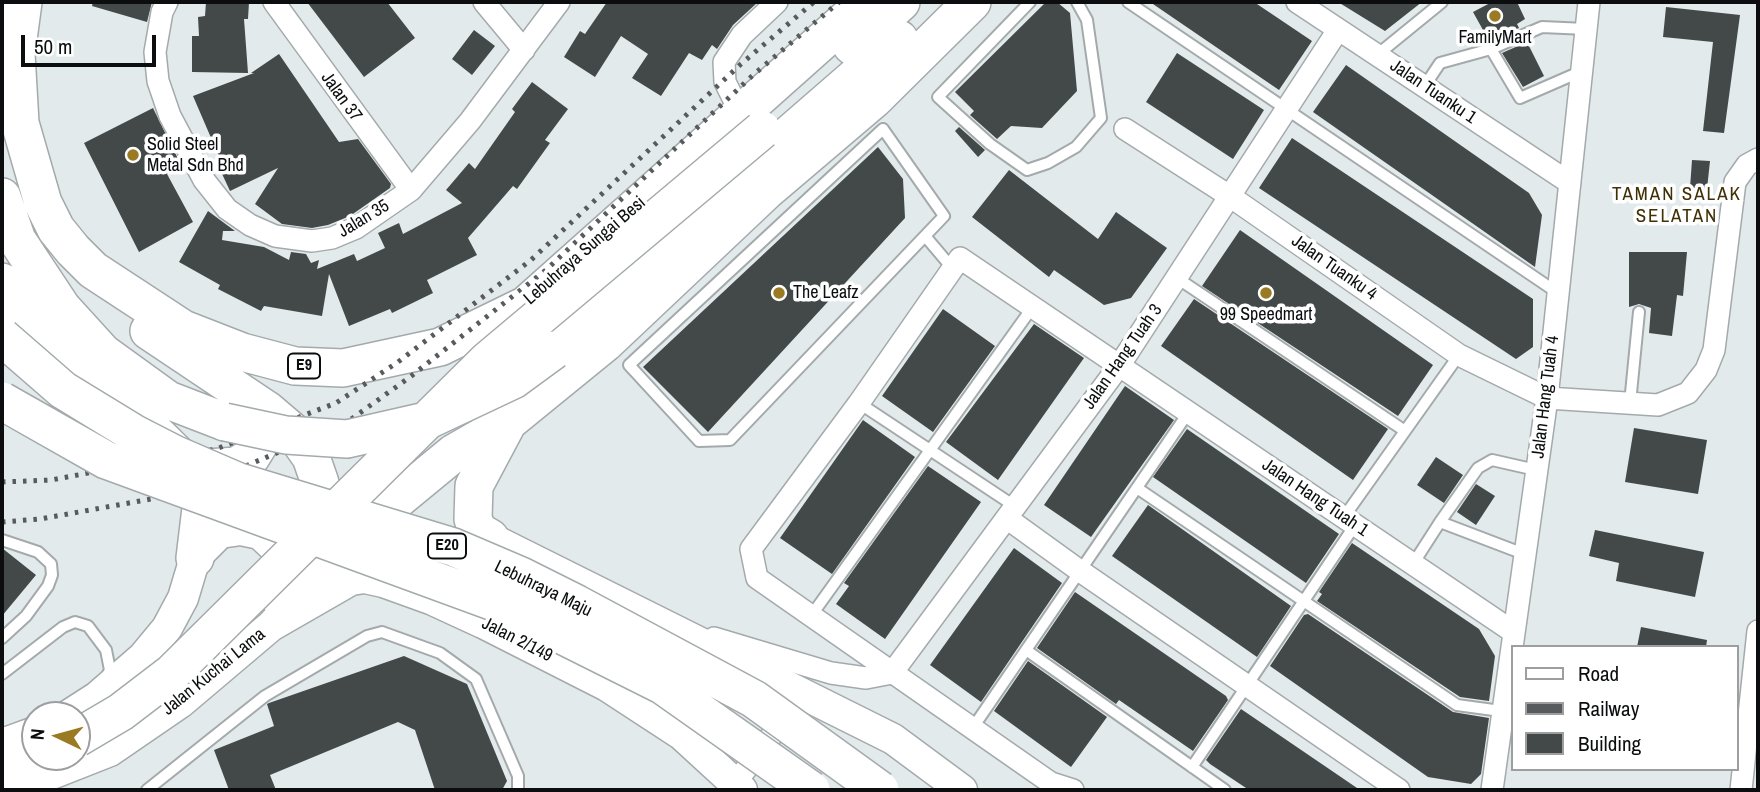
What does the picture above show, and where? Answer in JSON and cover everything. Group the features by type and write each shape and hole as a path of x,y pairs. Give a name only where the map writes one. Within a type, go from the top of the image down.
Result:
{"highway":[{"name":"Lebuhraya Sungai Besi","path":"23,2 16,54 20,123 34,177 56,229 93,270 183,329 242,352 295,366 343,368 428,350 526,305 751,121 866,2"},
{"path":"91,730 121,712 173,673 488,360 751,121 901,2"},
{"path":"2,197 17,240 62,308 103,354 169,400 225,422 286,435 347,439 426,421 513,380 554,350 724,191 866,70 938,2"},
{"path":"386,509 454,453 508,422 605,343 766,191 873,100 972,2"},
{"path":"766,191 866,70"},
{"path":"93,270 115,305 267,410 294,433 312,457 320,483 317,525 276,613"},
{"path":"2,282 21,312 50,343 132,410 192,469 203,492 195,558"},
{"path":"454,453 415,455 407,449 429,402 526,305"},
{"name":"Lebuhraya Maju","path":"2,337 63,390 135,435 174,454 239,482 453,547 577,604 754,699 880,790"},
{"name":"Lebuhraya Maju","path":"2,401 106,460 502,605 662,685 811,790"},
{"path":"192,469 236,466 251,457 259,444 267,410"},
{"path":"490,538 478,531 473,519 474,486 508,422"},
{"path":"2,770 21,764"}],"main road":[{"name":"Jalan Kuchai Lama","path":"11,790 110,751 180,703 386,509"},
{"path":"91,701 143,657 167,628 183,598 195,558 220,533 242,530 260,534 278,551 285,569 276,613"},
{"path":"490,538 893,739 962,790"},
{"name":"Jalan 2/149","path":"276,613 351,580 365,578 433,600 607,686 682,735 736,789"},
{"path":"786,790 786,778 802,756 825,738 852,735 893,739"},
{"path":"2,744 21,737"}],"street":[{"name":"Jalan 35","path":"167,2 162,12 155,52 158,81 186,151 227,209 250,225 275,236 312,242 332,238 356,228 411,190 470,121 559,2"},
{"name":"Jalan 37","path":"274,2 411,190"},
{"path":"484,2 524,50"},
{"path":"751,121 725,82 724,62 743,35 777,2"},
{"name":"Jalan Tuanku 1","path":"1297,2 1570,183"},
{"name":"Jalan Hang Tuah 4","path":"1492,790 1512,631 1547,398 1589,2"},
{"name":"Jalan Hang Tuah 3","path":"892,673 1119,366 1338,30"},
{"name":"Jalan Tuanku 4","path":"1125,129 1231,197 1459,355 1547,398"},
{"path":"1547,398 1658,405 1688,393 1706,370 1714,350 1735,182 1747,165 1758,159"},
{"name":"Jalan Hang Tuah 1","path":"953,269 960,258 1512,631"},
{"path":"953,269 859,403 751,549 757,578 1051,783 1073,790"},
{"path":"1012,513 1080,571 1399,790"},
{"path":"633,611 831,673 866,678 892,673"},
{"path":"1741,790 1753,724 1758,642"},
{"path":"736,789 802,693"}],"lane":[{"path":"1030,2 938,97 990,144 1027,170 1048,163 1076,146 1101,118 1087,20 1077,2"},
{"path":"1128,2 1558,293"},
{"path":"1377,55 1442,2"},
{"path":"1424,87 1440,63 1491,49 1542,27 1586,29"},
{"path":"1491,49 1520,98 1581,71"},
{"path":"1101,118 1125,129"},
{"path":"883,129 944,216 925,236 730,440 699,441 629,365 883,129"},
{"path":"925,236 953,269"},
{"path":"1177,278 1405,431"},
{"path":"811,616 1032,308"},
{"path":"1630,403 1639,312"},
{"path":"1192,767 1303,601 1405,431 1459,355"},
{"path":"859,403 929,450 1012,513"},
{"path":"972,729 1188,413"},
{"path":"1413,564 1478,467 1492,460 1536,470"},
{"path":"1137,488 1457,705 1501,711"},
{"path":"1440,522 1524,554"},
{"path":"2,540 38,552 51,564 52,575 48,586 26,616 2,638"},
{"path":"2,674 63,627 75,622 88,626 106,650 110,670 97,697"},
{"path":"148,790 265,696 367,636 382,632 440,653 476,679 518,776 518,790"},
{"path":"1026,650 1225,790"}],"building":[{"path":"93,2 152,2 147,22 92,6"},
{"path":"206,2 249,2 248,19 244,19 248,73 192,72 192,36 199,36 198,17 205,16"},
{"path":"307,2 387,2 415,38 364,77"},
{"path":"607,2 758,2 733,25 717,49 712,45 702,60 689,53 661,96 632,78 648,54 621,36 595,77 564,57 580,31 585,34"},
{"path":"1046,2 1057,2 1070,13 1077,91 1042,128 1011,126 997,139 970,115 974,111 955,92"},
{"path":"1150,2 1254,2 1312,41 1279,90"},
{"path":"1338,2 1422,2 1385,31"},
{"path":"1492,2 1517,2 1525,19 1517,24 1519,28 1479,44 1488,39 1473,12"},
{"path":"1666,7 1740,15 1724,133 1703,131 1713,42 1663,37"},
{"path":"474,30 495,46 472,75 452,59"},
{"path":"1527,42 1544,76 1523,87 1502,53"},
{"path":"1177,53 1264,110 1233,159 1146,102"},
{"path":"279,54 339,142 358,139 391,184 390,188 350,216 328,225 312,228 282,224 255,204 278,168 230,191 217,163 221,161 193,96 254,73 251,73"},
{"path":"1346,65 1529,193 1542,215 1535,267 1313,112"},
{"path":"532,82 568,109 545,140 550,143 517,189 513,186 468,238 477,255 427,280 433,293 392,313 390,309 349,326 329,274 322,316 264,306 261,311 218,289 220,285 179,262 208,211 235,231 223,231 222,240 264,247 289,260 291,252 306,254 311,263 319,260 317,269 354,254 357,261 385,248 378,233 399,223 403,234 462,203 446,190 469,163 475,169 515,112 512,109"},
{"path":"153,108 182,167 167,174 193,222 139,252 84,143"},
{"path":"959,127 985,150 978,157 955,131"},
{"path":"1292,138 1533,299 1533,347 1516,359 1259,188"},
{"name":"The Leafz","path":"878,147 903,179 905,218 708,432 643,367"},
{"path":"1692,160 1710,161 1707,189 1690,188"},
{"path":"1009,170 1098,239 1116,212 1167,248 1131,298 1104,305 1054,270 1049,277 972,217"},
{"path":"1240,230 1433,365 1398,416 1202,286"},
{"path":"1629,252 1687,252 1683,296 1677,295 1672,336 1649,333 1651,308 1639,304 1629,307"},
{"path":"1194,299 1388,429 1353,480 1161,346"},
{"path":"943,309 995,346 933,432 882,396"},
{"path":"1034,324 1084,358 998,480 946,442"},
{"path":"1125,386 1174,420 1091,537 1044,505"},
{"path":"863,420 915,457 832,574 780,538"},
{"path":"1634,428 1707,440 1698,494 1625,482"},
{"path":"1187,429 1339,534 1306,583 1153,477"},
{"path":"1436,457 1463,475 1444,503 1417,485"},
{"path":"928,466 981,502 885,639 836,604 849,586 844,583"},
{"path":"1476,484 1495,496 1476,525 1457,512"},
{"path":"1148,505 1291,606 1257,657 1112,556"},
{"path":"1595,530 1704,552 1695,597 1616,581 1619,563 1589,556"},
{"path":"1352,543 1479,629 1495,656 1489,701 1460,697 1317,601 1322,594 1319,592"},
{"path":"2,548 36,575 2,616"},
{"path":"1014,548 1062,583 981,702 930,665"},
{"path":"1075,592 1226,696 1228,700 1193,751 1119,700 1116,704 1037,648"},
{"path":"1308,614 1453,712 1489,718 1481,774 1471,784 1428,777 1270,666 1304,615"},
{"path":"1641,627 1707,640 1706,645 1637,645"},
{"path":"404,656 467,684 507,781 502,790 435,790 415,730 398,722 270,775 276,790 229,790 214,750 274,726 267,704"},
{"path":"1028,661 1107,717 1071,767 994,711"},
{"path":"1241,709 1360,790 1249,790 1210,764 1206,760"}],"railway":[{"path":"2,482 51,480 216,449 336,403 398,362 531,260 741,64 814,2"},
{"path":"2,522 40,519 179,494 343,425 410,377 546,270 752,76 839,2"}],"place":[{"name":"FamilyMart","path":"1495,16"},
{"name":"Solid Steel Metal Sdn Bhd","path":"133,155"},
{"name":"The Leafz","path":"779,293"},
{"name":"99 Speedmart","path":"1266,293"}],"district":[{"name":"TAMAN SALAK SELATAN","path":"1677,206"}]}
